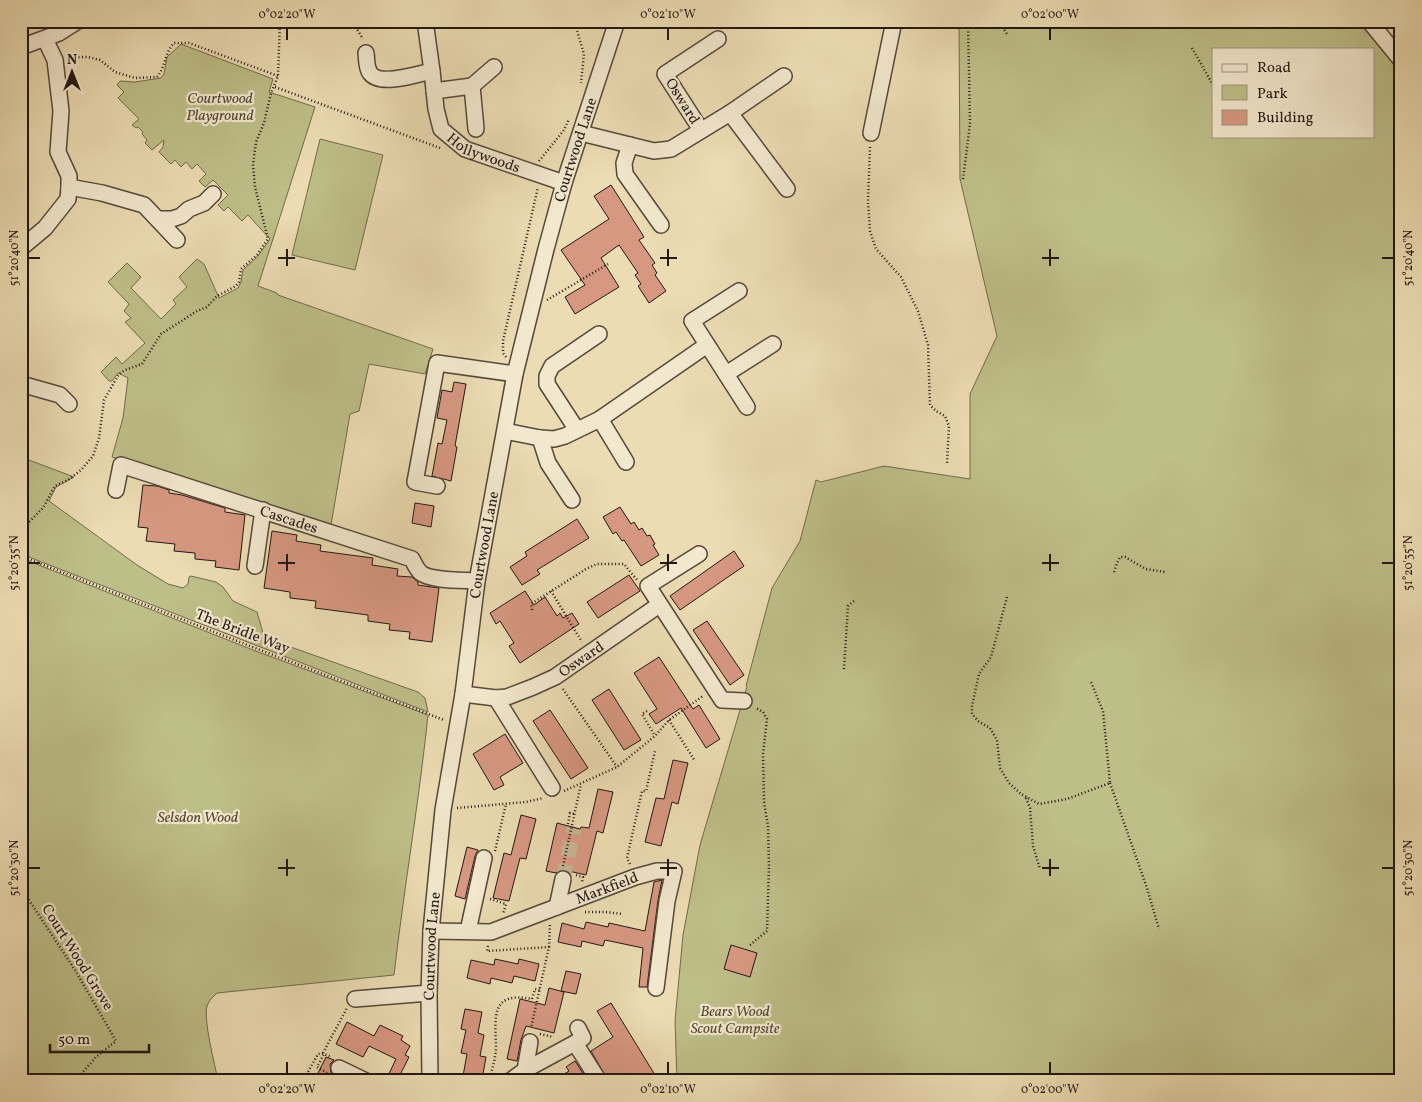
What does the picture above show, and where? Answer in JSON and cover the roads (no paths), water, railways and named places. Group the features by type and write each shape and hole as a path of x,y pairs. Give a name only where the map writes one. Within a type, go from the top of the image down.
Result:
{"street":[{"path":"21,47 59,34 78,21"},
{"name":"Hollywoods","path":"425,21 436,109 441,128 465,149 564,183"},
{"name":"Courtwood Lane","path":"430,1081 429,993 431,931 443,810 463,694 477,581 515,374 531,310 564,183 617,21"},
{"path":"871,133 894,21"},
{"path":"1370,21 1401,60"},
{"path":"21,248 45,228 68,199 69,176 58,152 61,111 55,60 45,39"},
{"name":"Osward","path":"702,130 665,74 718,39"},
{"path":"366,53 367,66 371,74 381,80 407,77 432,71"},
{"path":"434,91 472,86 494,67"},
{"name":"Osward","path":"581,133 654,151 670,149 730,113 784,76"},
{"path":"472,86 476,129"},
{"path":"730,113 787,189"},
{"path":"630,145 624,163 625,174 661,225"},
{"path":"69,187 102,193 144,205 177,240"},
{"path":"157,219 172,219 181,216 189,209 204,203 214,194"},
{"path":"739,291 692,321 747,407"},
{"path":"577,430 547,384 547,376 552,366 599,334"},
{"path":"726,374 773,344"},
{"path":"505,431 540,438 564,436 600,419 707,345"},
{"path":"437,486 415,482 437,363 515,374"},
{"path":"21,384 60,395 69,404"},
{"path":"600,419 626,462"},
{"path":"540,438 548,463 572,500"},
{"name":"Cascades","path":"116,490 121,465 412,559 421,573 439,580 477,581"},
{"path":"255,566 263,510"},
{"path":"699,554 648,586 722,700 744,701"},
{"name":"Osward","path":"463,694 496,698 507,697 533,688 555,677 659,605"},
{"path":"496,698 553,792"},
{"path":"468,931 484,858"},
{"name":"Markfield","path":"431,931 491,932 635,877 657,871 674,871 666,901 656,988"},
{"name":"Markfield","path":"554,908 564,875"},
{"path":"352,1003 429,993"},
{"path":"516,1078 583,1038 578,1028"},
{"path":"516,1078 533,1035"},
{"path":"574,1043 599,1081"},
{"path":"339,1068 366,1081"}],"tunnel":[{"path":"563,879 574,829"}],"park label":[{"name":"Courtwood Playground","path":"220,106"},
{"name":"Selsdon Wood","path":"198,817"},
{"name":"Bears Wood Scout Campsite","path":"735,1020"}]}
